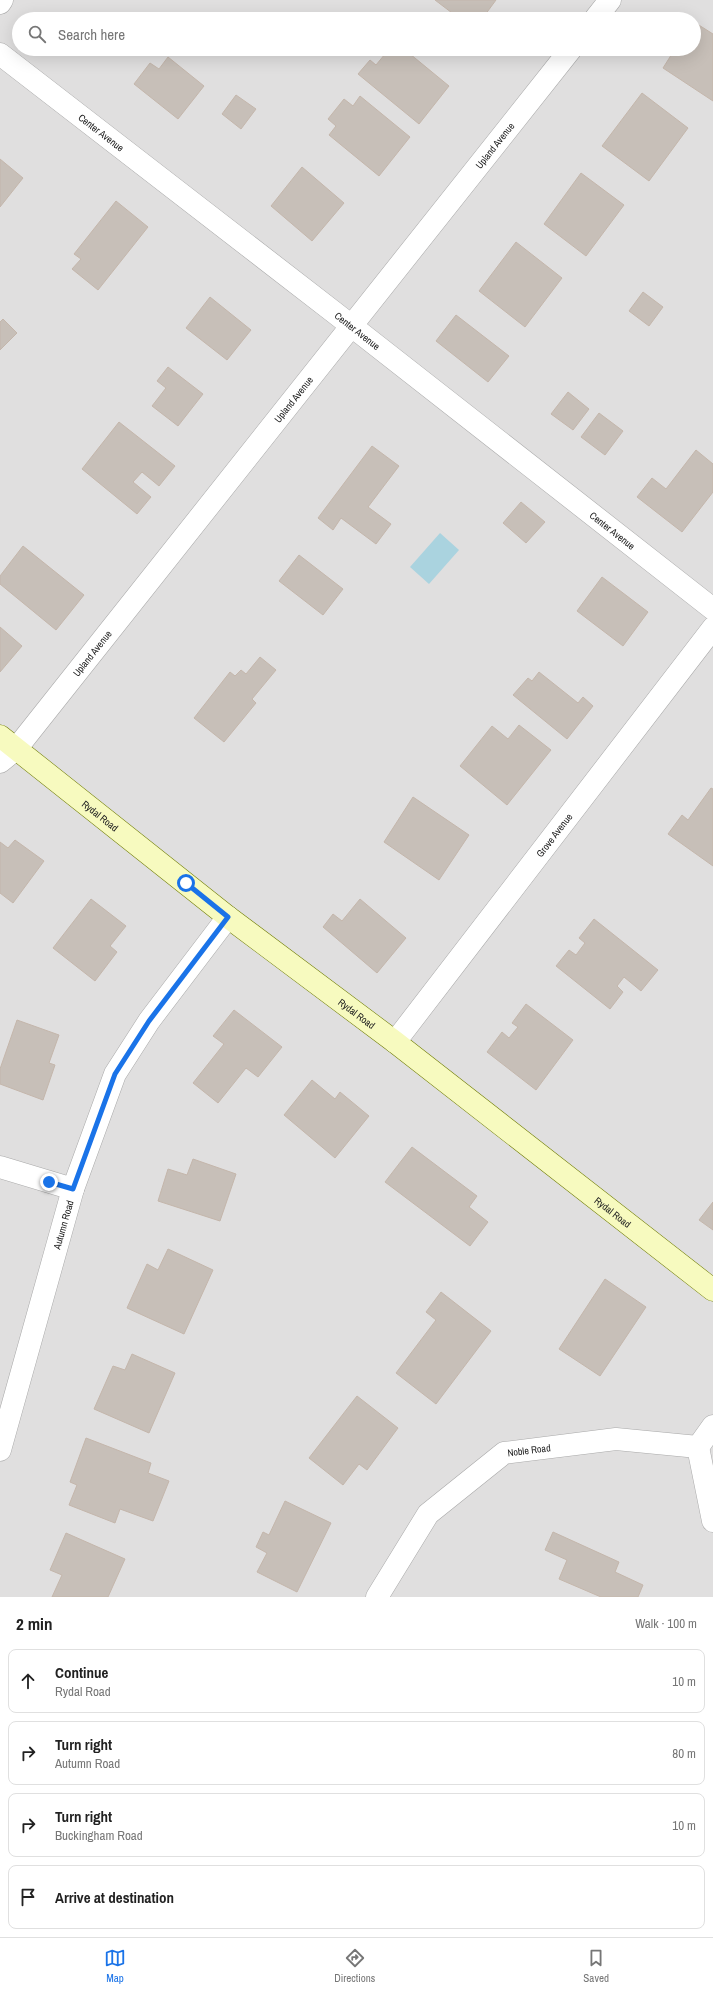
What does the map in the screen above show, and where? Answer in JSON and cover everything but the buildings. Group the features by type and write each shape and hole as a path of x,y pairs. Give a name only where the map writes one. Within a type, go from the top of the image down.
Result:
{"street":[{"path":"601,12 610,0"},
{"name":"Center Avenue","path":"0,54 351,325 713,609"},
{"name":"Upland Avenue","path":"5,749 351,325 565,56"},
{"name":"Grove Avenue","path":"395,1042 713,628"},
{"name":"Rydal Road","path":"5,749 395,1042 713,1290"},
{"name":"Autumn Road","path":"0,1450 73,1189 115,1074 149,1021 228,917"},
{"path":"0,1167 73,1189"},
{"path":"713,1426 698,1447 713,1521"},
{"name":"Noble Road","path":"377,1597 428,1514 504,1453 616,1439 698,1447"}],"shaded area":[{"path":"0,0 713,0 713,1597 0,1597"}],"water":[{"path":"440,533 459,550 429,584 410,567"}],"route":[{"path":"49,1182 73,1189 115,1074 149,1021 228,917 186,883"}]}
